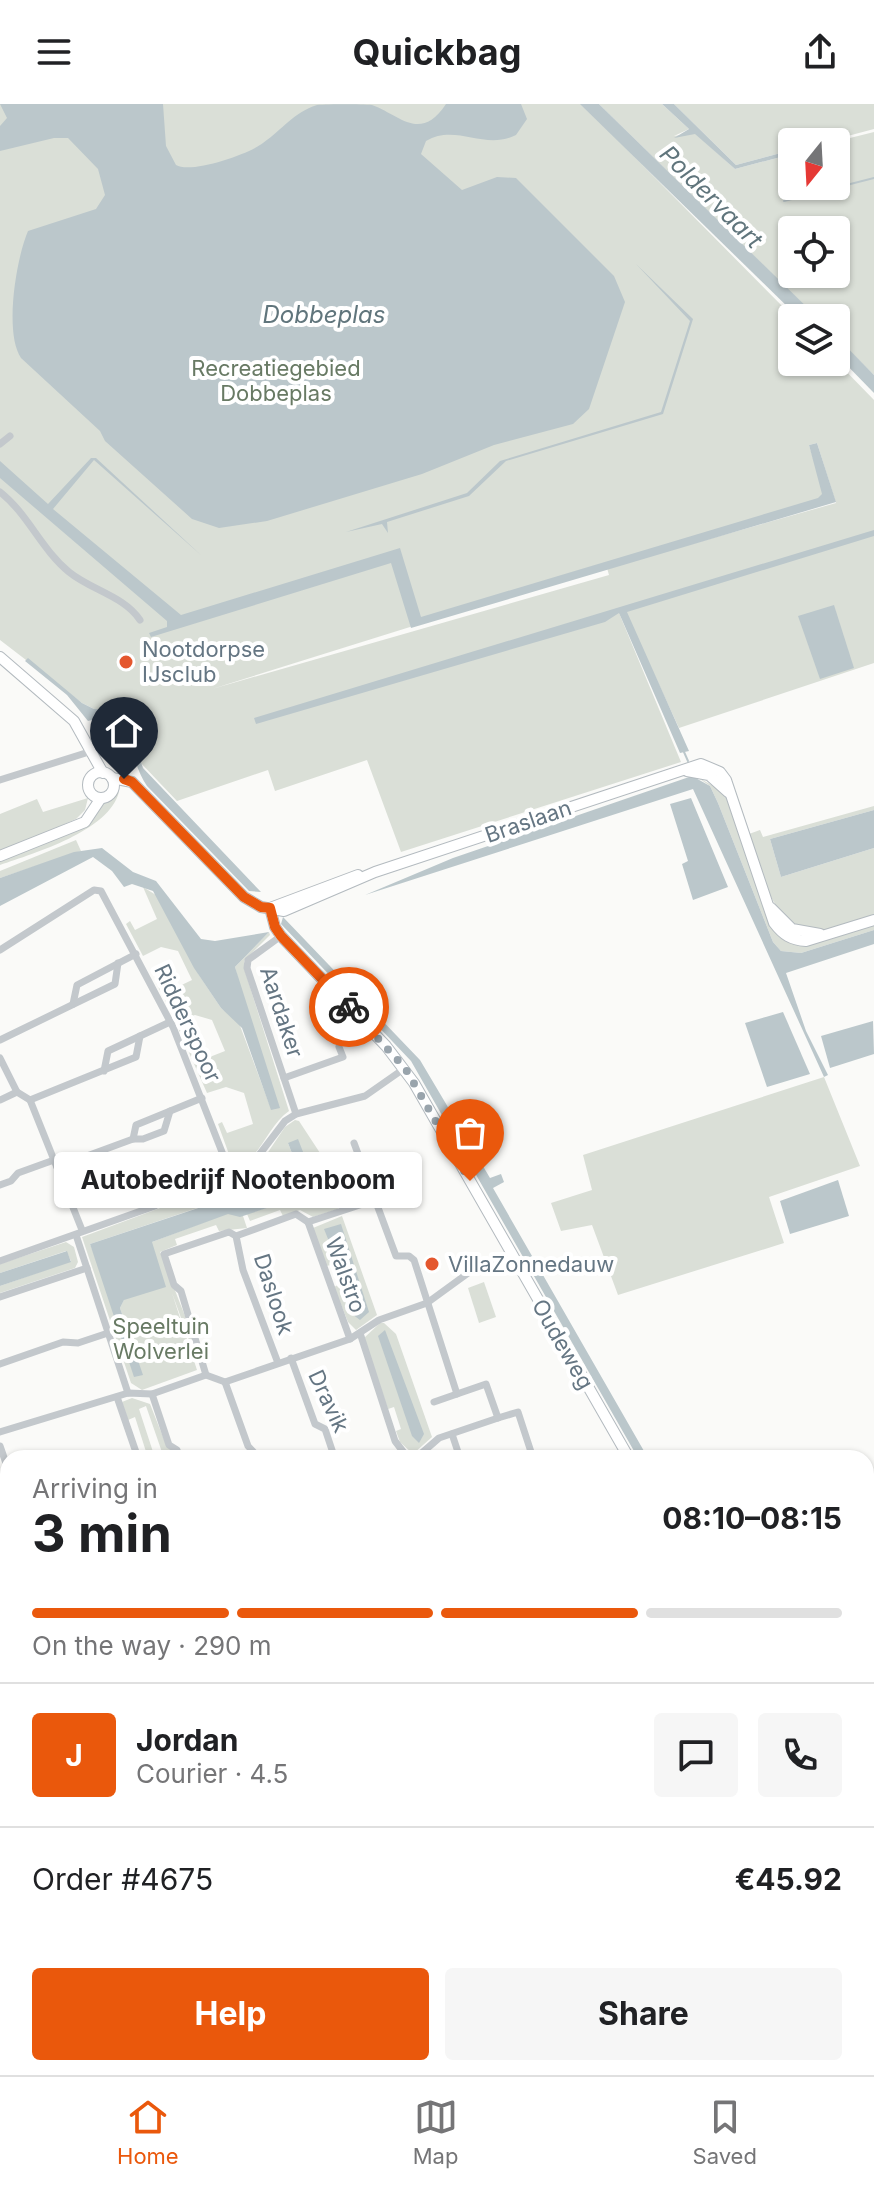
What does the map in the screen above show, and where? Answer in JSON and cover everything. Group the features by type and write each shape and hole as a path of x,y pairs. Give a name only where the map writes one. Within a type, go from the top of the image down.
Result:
{"main road":[{"path":"0,657 74,721 106,778 109,795 98,797 73,826 0,856"},
{"name":"Braslaan","path":"270,908 284,911 375,872 681,770 709,775 730,793 771,908 798,932 830,934 874,920"},
{"path":"98,797 88,785 106,778 128,780 244,897 261,907 270,908"},
{"name":"Oudeweg","path":"270,908 281,936 405,1068 624,1450"}],"street":[{"path":"0,444 10,436"},
{"path":"0,492 17,509 55,560 91,588 125,603 140,620"},
{"path":"0,780 92,751"},
{"name":"Ridderspoor","path":"0,950 94,890 101,891 170,1022 231,1175"},
{"name":"Aardaker","path":"281,936 246,964 296,1114"},
{"path":"73,1004 77,985 136,954"},
{"path":"0,1040 115,984 118,963"},
{"path":"104,1071 108,1051 170,1022"},
{"path":"30,1100 136,1057 140,1036"},
{"path":"284,1078 343,1057 339,1047"},
{"path":"0,1058 17,1092 30,1100 56,1163 128,1393"},
{"path":"0,1261 155,1206 167,1197 249,1168 285,1121 296,1114 365,1096 405,1068"},
{"path":"0,1100 17,1092"},
{"path":"133,1139 136,1125 202,1098"},
{"path":"0,1185 11,1181 18,1173 164,1131 170,1111"},
{"path":"354,1143 396,1256 409,1256 414,1260 457,1394"},
{"path":"206,1375 181,1291 174,1285 164,1254 229,1232 236,1236 296,1214 308,1222 375,1200"},
{"name":"Walstro","path":"308,1222 350,1339"},
{"name":"Daslook","path":"236,1236 251,1294 278,1363"},
{"path":"0,1432 128,1393 152,1394 206,1375 225,1382 350,1339 379,1320 427,1303 471,1271 511,1254"},
{"path":"0,1297 87,1268"},
{"path":"0,1364 63,1342 78,1343 108,1333"},
{"path":"360,1333 395,1441 402,1450"},
{"name":"Dravik","path":"291,1358 315,1424 325,1429 332,1450"},
{"path":"225,1382 252,1450"},
{"path":"434,1402 486,1384 498,1418"},
{"path":"152,1394 169,1445 177,1450"},
{"path":"117,1397 135,1450"},
{"path":"425,1450 439,1438 518,1412 530,1450"},
{"path":"452,1434 457,1450"}],"green space":[{"name":"Recreatiegebied Dobbeplas","path":"0,104 582,104 780,304 778,376 850,375 874,400 874,663 679,728 649,663 619,613 681,762 401,852 367,760 275,791 268,770 177,801 138,760 128,720 116,710 94,709 0,640","holes":["817,443 836,503 607,568 609,575 212,689 825,497 809,445"]},
{"path":"599,104 662,104 689,129 674,136 695,133 735,169 778,158 778,200 850,200 850,138 874,132 874,375 850,351 850,304 803,304 786,288 850,288 850,216 778,216 778,280"},
{"path":"674,104 874,104 874,129 850,135 850,128 778,128 778,154 736,165"},
{"path":"697,777 719,789 727,799 781,937 802,944 874,924 874,930 801,953 781,951 773,942 710,786"},
{"path":"119,792 112,806 86,829 50,847 0,865 0,860 91,821 103,802"},
{"path":"88,798 85,810 76,819 0,853 0,814 37,799 43,812"},
{"path":"874,806 874,810 770,839 781,877 874,848 874,916 827,931 803,929 790,921 779,911 771,897 749,834 760,830 763,837"},
{"path":"76,840 81,851 0,878 0,871"},
{"path":"143,887 156,895 199,975 221,1008 239,1023 270,1106 235,967 269,932 270,935 244,961 244,968 289,1111 281,1117 257,1151 234,1168 218,1124 222,1122 227,1133 253,1124 244,1093 226,1087 207,1093 179,1030 185,1028 197,1062 225,1051 212,1020 195,1015 181,1020 178,1015 174,1017 156,983 161,983 167,992 192,980 178,951 161,947 143,956 126,924 130,921 135,930 157,919"},
{"path":"824,1077 860,1166 769,1197 784,1243 618,1295 592,1225 561,1231 551,1203 592,1190 583,1155"},
{"path":"295,1120 299,1121 320,1153 338,1209 313,1217 300,1210 283,1216 280,1210 250,1221 247,1214 300,1197 312,1156 305,1158 288,1143 295,1161 291,1177 241,1193 236,1177 256,1170 285,1127"},
{"name":"Speeltuin Wolverlei","path":"231,1179 236,1195 90,1244 142,1375 120,1308 152,1242 228,1213 243,1216 247,1228 219,1231 216,1225 175,1239 177,1245 160,1252 194,1339 189,1340 172,1293 197,1370 142,1390 131,1383 82,1237 160,1208 171,1199 174,1204 193,1197 191,1191"},
{"path":"342,1216 377,1315 356,1330 348,1322 334,1287 338,1285 331,1265 326,1266 313,1228"},
{"path":"66,1242 74,1247 78,1262 75,1268 0,1293 0,1286 71,1261 66,1251 0,1273 0,1264"},
{"path":"484,1282 496,1317 479,1323 468,1288"},
{"path":"380,1323 396,1334 432,1437 417,1450 409,1450 400,1442 396,1431 401,1429 394,1407 388,1409 364,1338"},
{"path":"132,1398 150,1404 171,1450 161,1450 146,1406 139,1409 152,1450 145,1450 135,1417 128,1420 122,1402"}],"water":[{"name":"Dobbeplas","path":"0,104 163,104 166,146 176,165 194,167 220,162 246,152 263,143 301,112 317,105 372,105 410,123 419,124 437,116 446,104 521,104 527,119 516,135 493,140 459,135 437,136 426,141 421,154 462,190 497,177 516,178 614,276 625,302 589,409 573,424 494,445 422,474 267,521 219,528 192,519 105,441 100,431 21,358 13,332 13,314 19,259 28,231 96,209 105,195 98,169 68,138 54,138 0,151 0,126 7,118"},
{"path":"580,104 599,104 778,279 778,288 787,288 804,304 785,304"},
{"path":"662,104 674,104 736,165 778,154 778,158 735,169 695,134 674,138 689,129"},
{"path":"636,264 693,319 663,414 506,461 469,496 387,522 388,533 382,524 346,532 467,493 500,461 661,412 690,321"},
{"path":"850,350 874,375 874,393 850,368"},
{"path":"817,443 836,502 411,628 391,563 151,637 149,633 167,627 167,621 0,478 0,461 48,504 91,458 96,458 202,556 94,460 53,509 181,615 400,548 421,617 818,498 822,494 809,445"},
{"path":"874,530 874,536 627,612 689,751 680,753 619,613 605,622 256,724 254,718"},
{"path":"834,605 854,668 820,679 798,616"},
{"path":"28,658 82,703 94,709 116,710 125,716 143,768 261,892 249,891 147,786 126,738 115,722 108,716 88,721 67,695 25,661"},
{"path":"692,776 710,786 773,942 781,951 801,953 874,930 874,944 786,973 806,1031 828,1075 824,1077 693,789 365,895 453,858"},
{"path":"691,798 728,887 693,900 682,864 688,861 670,804"},
{"path":"874,810 874,848 781,877 770,839"},
{"path":"102,848 133,872 156,881 201,939 215,941 269,932 235,967 280,1108 271,1110 242,1028 221,1008 194,968 153,891 132,884 124,887 112,871 93,857 0,906 0,878 74,852"},
{"path":"283,917 420,1060 490,1178 501,1174 504,1182 493,1188 643,1450 633,1450 411,1061 281,924"},
{"path":"783,1012 810,1074 767,1087 745,1023"},
{"path":"873,1021 874,1054 830,1068 821,1036"},
{"path":"298,1139 305,1157 313,1156 327,1202 312,1207 300,1197 240,1217 228,1214 152,1242 166,1287 124,1300 120,1308 143,1375 134,1377 90,1244 291,1177 295,1161 288,1143"},
{"path":"838,1180 849,1216 790,1234 780,1201"},
{"path":"341,1224 369,1312 360,1320 352,1314 349,1291 324,1229"},
{"path":"67,1251 71,1262 0,1286 0,1273"},
{"path":"385,1330 424,1434 419,1443 412,1436 378,1336"}],"waterway":[{"path":"784,201 874,178"},
{"path":"684,752 688,761"}],"way so far":[{"path":"349,1007 405,1068 470,1181"}],"place":[{"name":"Nootdorpse IJsclub","path":"126,662"},
{"name":"Autobedrijf Nootenboom","path":"470,1181"},
{"name":"VillaZonnedauw","path":"432,1264"}],"route":[{"path":"124,779 132,782 244,897 253,904 270,908 281,936 349,1007"}],"water label":[{"name":"Poldervaart","path":"711,197"}]}
